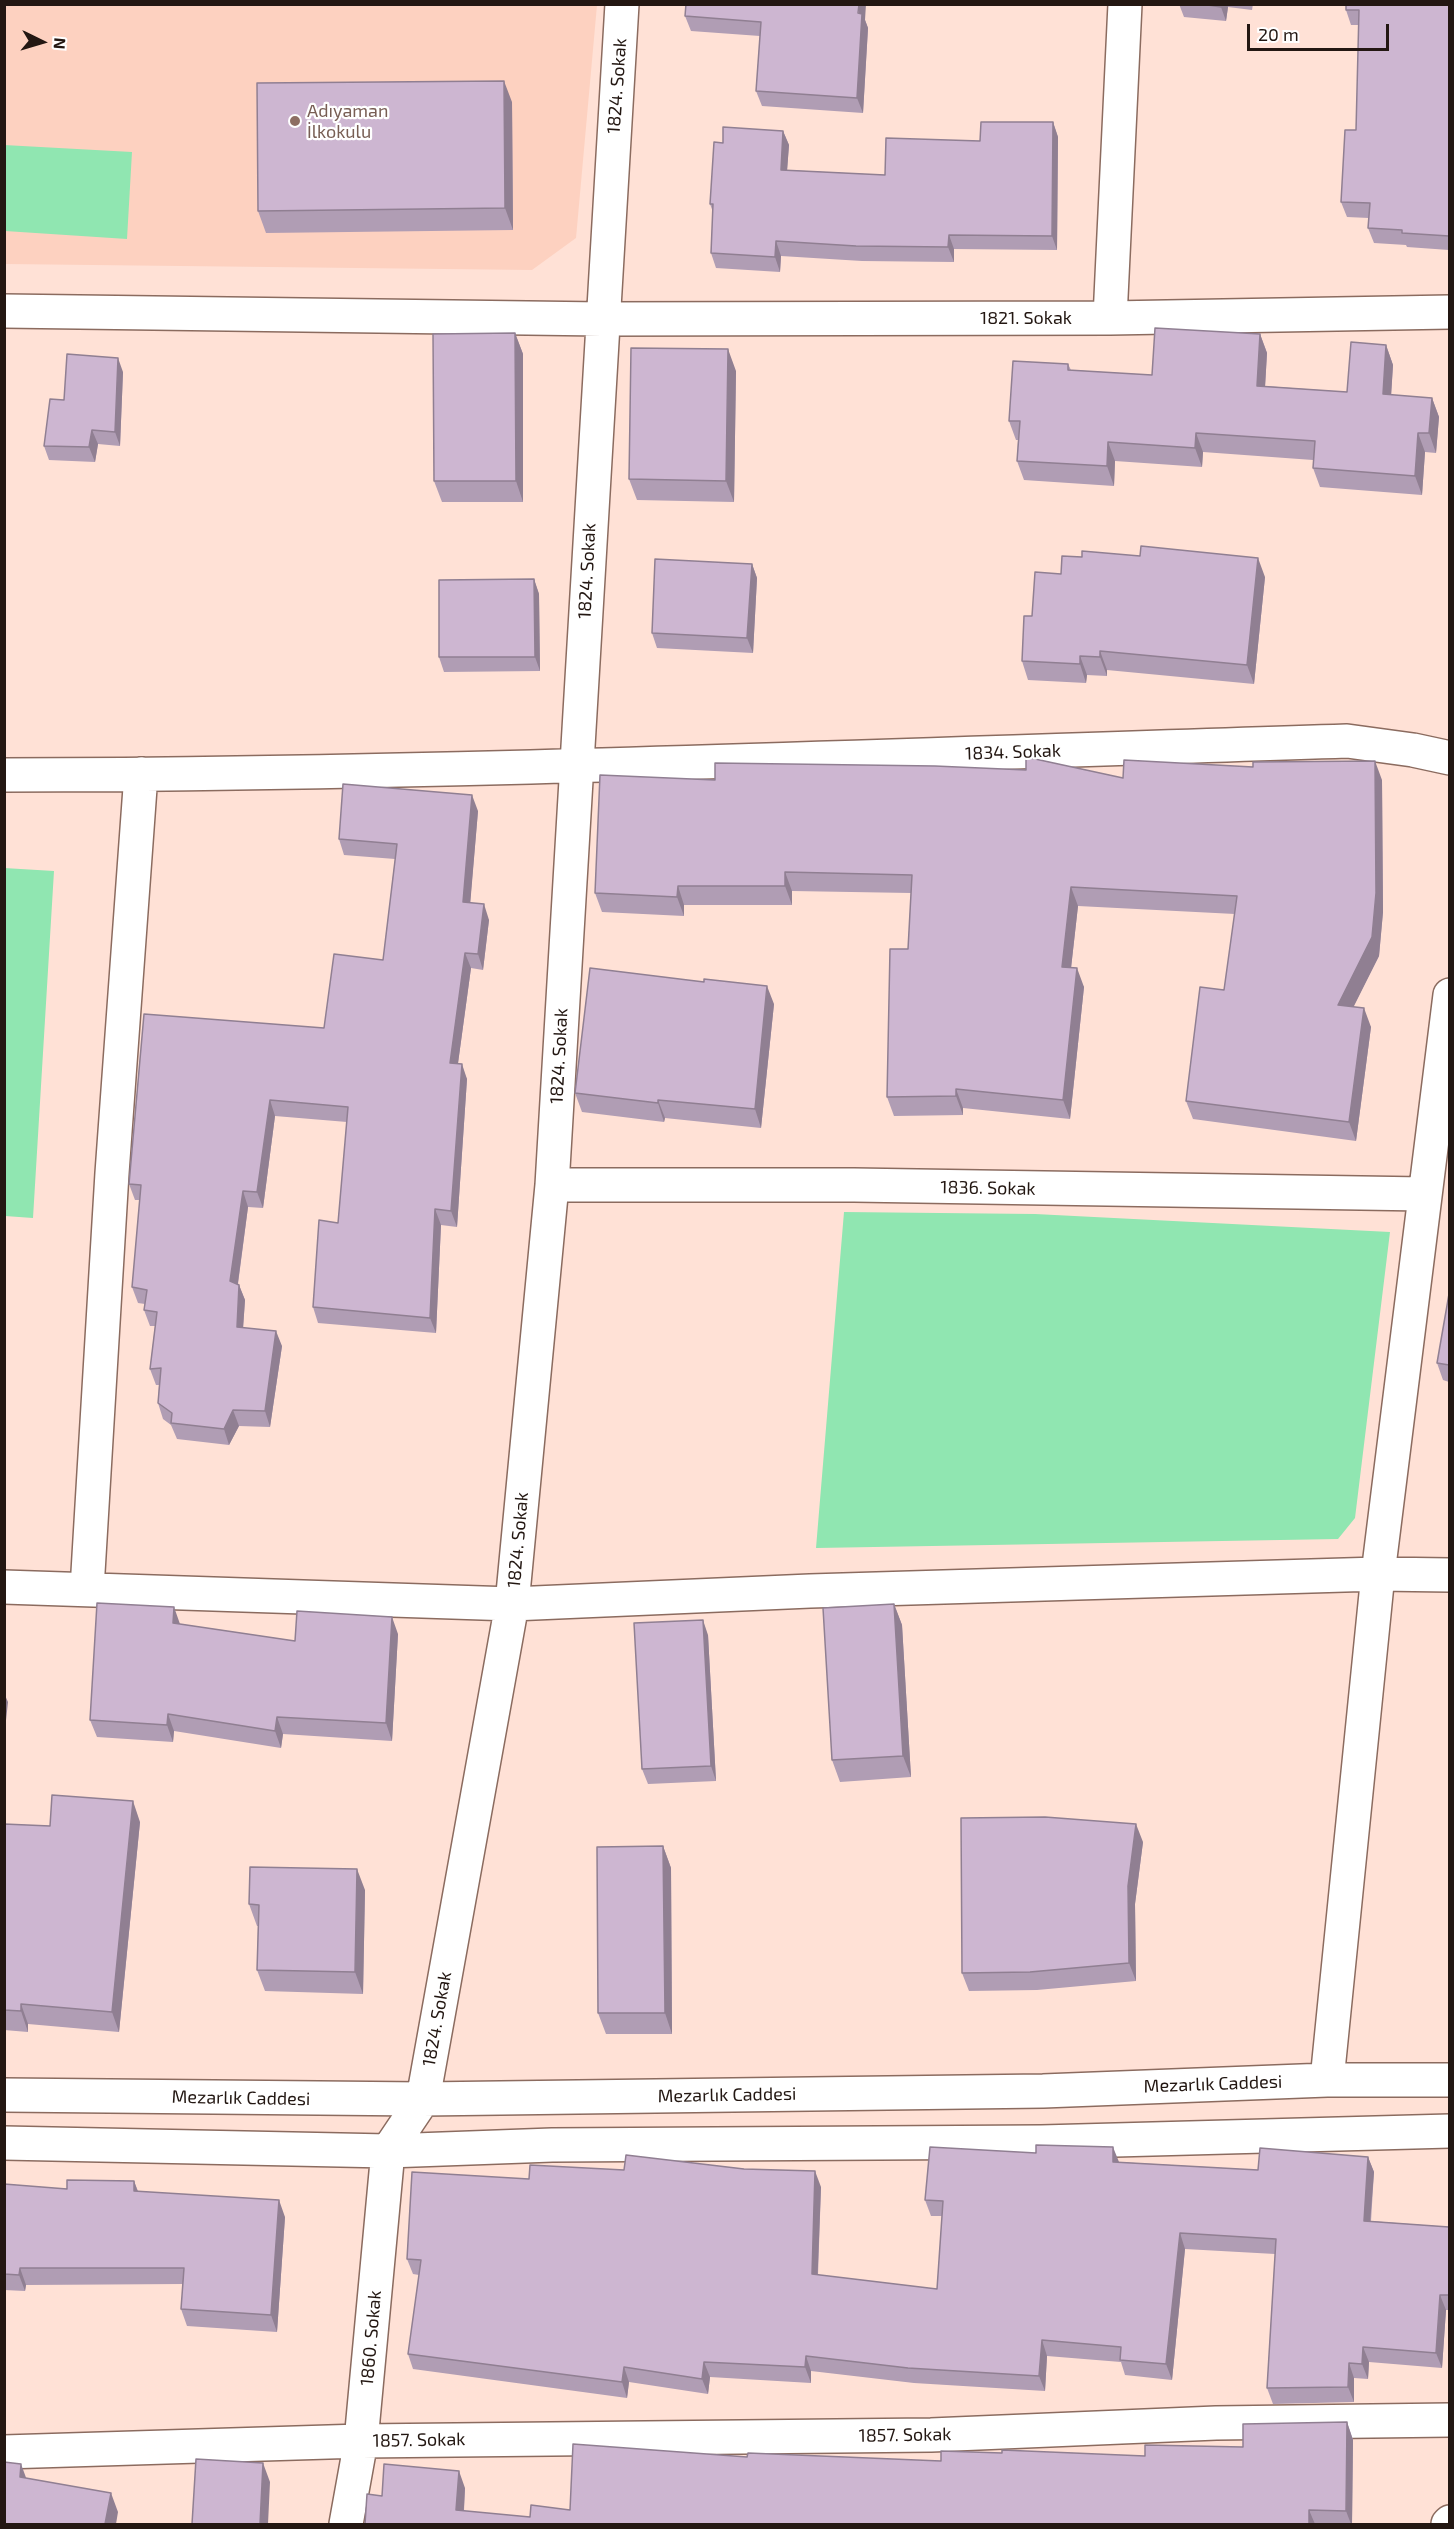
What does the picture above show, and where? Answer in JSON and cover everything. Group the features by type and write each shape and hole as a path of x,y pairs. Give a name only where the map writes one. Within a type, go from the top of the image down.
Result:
{"street":[{"name":"1824. Sokak","path":"423,2099 512,1604 552,1185 622,4"},
{"path":"1110,318 1125,4"},
{"name":"1821. Sokak","path":"4,311 602,319 1110,318 1449,312"},
{"name":"1834. Sokak","path":"4,774 141,774 576,765 1347,741 1413,750 1449,758"},
{"path":"87,1589 112,1173 141,774"},
{"path":"1326,2080 1378,1574 1449,995"},
{"name":"1836. Sokak","path":"552,1185 854,1185 1424,1194"},
{"path":"4,1587 512,1604 810,1591 1378,1574 1449,1575"},
{"name":"Mezarlık Caddesi","path":"4,2095 423,2099 1043,2091 1326,2080 1449,2080"},
{"path":"388,2151 423,2099"},
{"path":"4,2143 388,2151 552,2145 1041,2142 1449,2132"},
{"name":"1860. Sokak","path":"346,2524 361,2441 388,2151"},
{"name":"1857. Sokak","path":"4,2452 361,2441 931,2435 1216,2423 1449,2420"}],"shaded area":[{"name":"Adıyaman İlkokulu","path":"5,5 597,5 576,238 532,270 5,264"}],"green space":[{"path":"4,145 132,152 127,239 5,231"},
{"path":"4,868 54,871 33,1218 5,1216"},
{"path":"844,1212 1035,1214 1390,1232 1355,1518 1338,1539 816,1548"}],"building":[{"path":"686,4 859,4 858,13 862,14 857,98 756,91 761,22 685,16"},
{"path":"1201,4 1221,4 1221,7"},
{"path":"1346,4 1449,4 1449,236 1368,228 1370,203 1341,202 1345,130 1356,130 1359,10 1346,10"},
{"path":"504,81 505,208 258,211 257,83"},
{"path":"981,122 1053,122 1052,236 949,235 948,247 856,246 776,241 775,257 711,253 713,204 710,204 714,142 723,143 723,127 783,131 781,170 885,175 886,138 980,141"},
{"path":"1155,328 1260,334 1257,386 1347,392 1351,342 1386,345 1383,394 1432,398 1429,433 1418,433 1415,476 1313,468 1315,441 1196,433 1195,448 1108,442 1107,466 1017,461 1020,421 1009,421 1013,361 1068,364 1068,370 1152,375"},
{"path":"515,333 516,481 434,481 433,334"},
{"path":"631,348 728,349 726,481 629,479"},
{"path":"67,354 118,358 115,432 92,430 89,447 44,446 50,399 64,400"},
{"path":"1141,546 1258,558 1247,665 1100,651 1100,657 1080,656 1080,664 1022,661 1024,616 1032,616 1035,572 1061,574 1062,556 1082,557 1082,551 1140,556"},
{"path":"655,559 752,564 747,638 652,633"},
{"path":"534,579 535,657 439,657 439,580"},
{"path":"1026,757 1123,778 1124,760 1253,767 1253,762 1375,761 1376,893 1372,937 1338,1005 1364,1008 1349,1122 1186,1101 1200,987 1224,990 1237,896 1071,887 1062,967 1077,968 1063,1100 956,1089 956,1096 887,1097 890,949 908,949 912,875 785,872 785,886 678,886 677,897 595,893 600,775 715,780 715,763 935,766 1026,770"},
{"path":"343,784 472,795 463,902 484,904 478,954 465,953 450,1063 462,1064 451,1211 435,1209 430,1318 313,1307 319,1220 338,1223 348,1107 270,1100 257,1192 243,1191 230,1281 239,1285 237,1327 276,1331 265,1411 233,1410 224,1429 171,1423 172,1413 158,1403 161,1368 150,1369 157,1312 144,1310 147,1290 132,1287 141,1185 129,1184 144,1014 324,1028 334,954 383,960 397,844 339,839"},
{"path":"590,968 704,982 704,979 767,986 755,1109 658,1100 658,1103 575,1093"},
{"path":"1449,1294 1449,1365 1437,1363"},
{"path":"97,1603 174,1607 173,1623 295,1641 297,1611 392,1617 386,1723 277,1717 275,1731 168,1714 167,1725 90,1720"},
{"path":"894,1604 903,1756 832,1760 823,1608"},
{"path":"703,1620 711,1766 642,1769 634,1623"},
{"path":"52,1795 133,1801 112,2012 21,2004 21,2011 4,2010 4,1824 50,1826"},
{"path":"1045,1817 1136,1824 1128,1886 1129,1963 1030,1972 962,1973 961,1818"},
{"path":"663,1846 665,2013 598,2013 597,1847"},
{"path":"250,1867 357,1869 355,1972 257,1970 259,1905 249,1904"},
{"path":"1036,2145 1113,2147 1113,2162 1258,2170 1260,2148 1368,2157 1364,2221 1449,2227 1449,2295 1440,2295 1436,2353 1363,2347 1362,2364 1349,2363 1348,2387 1267,2388 1276,2239 1180,2233 1166,2364 1120,2360 1121,2347 1042,2340 1039,2376 908,2368 806,2356 805,2367 704,2362 702,2379 624,2367 622,2382 408,2354 421,2260 407,2259 412,2172 529,2179 530,2165 624,2170 626,2155 744,2169 815,2171 812,2274 937,2289 943,2201 925,2200 930,2147 1036,2153"},
{"path":"67,2180 134,2181 134,2191 279,2200 271,2315 181,2309 184,2268 20,2268 19,2275 4,2274 4,2184 67,2189"},
{"path":"1347,2422 1346,2511 1309,2510 1309,2524 365,2524 367,2494 382,2496 384,2464 459,2471 456,2510 530,2517 531,2505 570,2510 573,2444 747,2457 748,2453 941,2461 941,2451 1002,2453 1002,2450 1145,2456 1145,2445 1243,2447 1243,2424"},
{"path":"196,2459 263,2463 260,2524 192,2524"},
{"path":"4,2462 21,2464 20,2477 111,2493 105,2524 4,2524"}],"place":[{"name":"Adıyaman İlkokulu","path":"295,121"}]}
